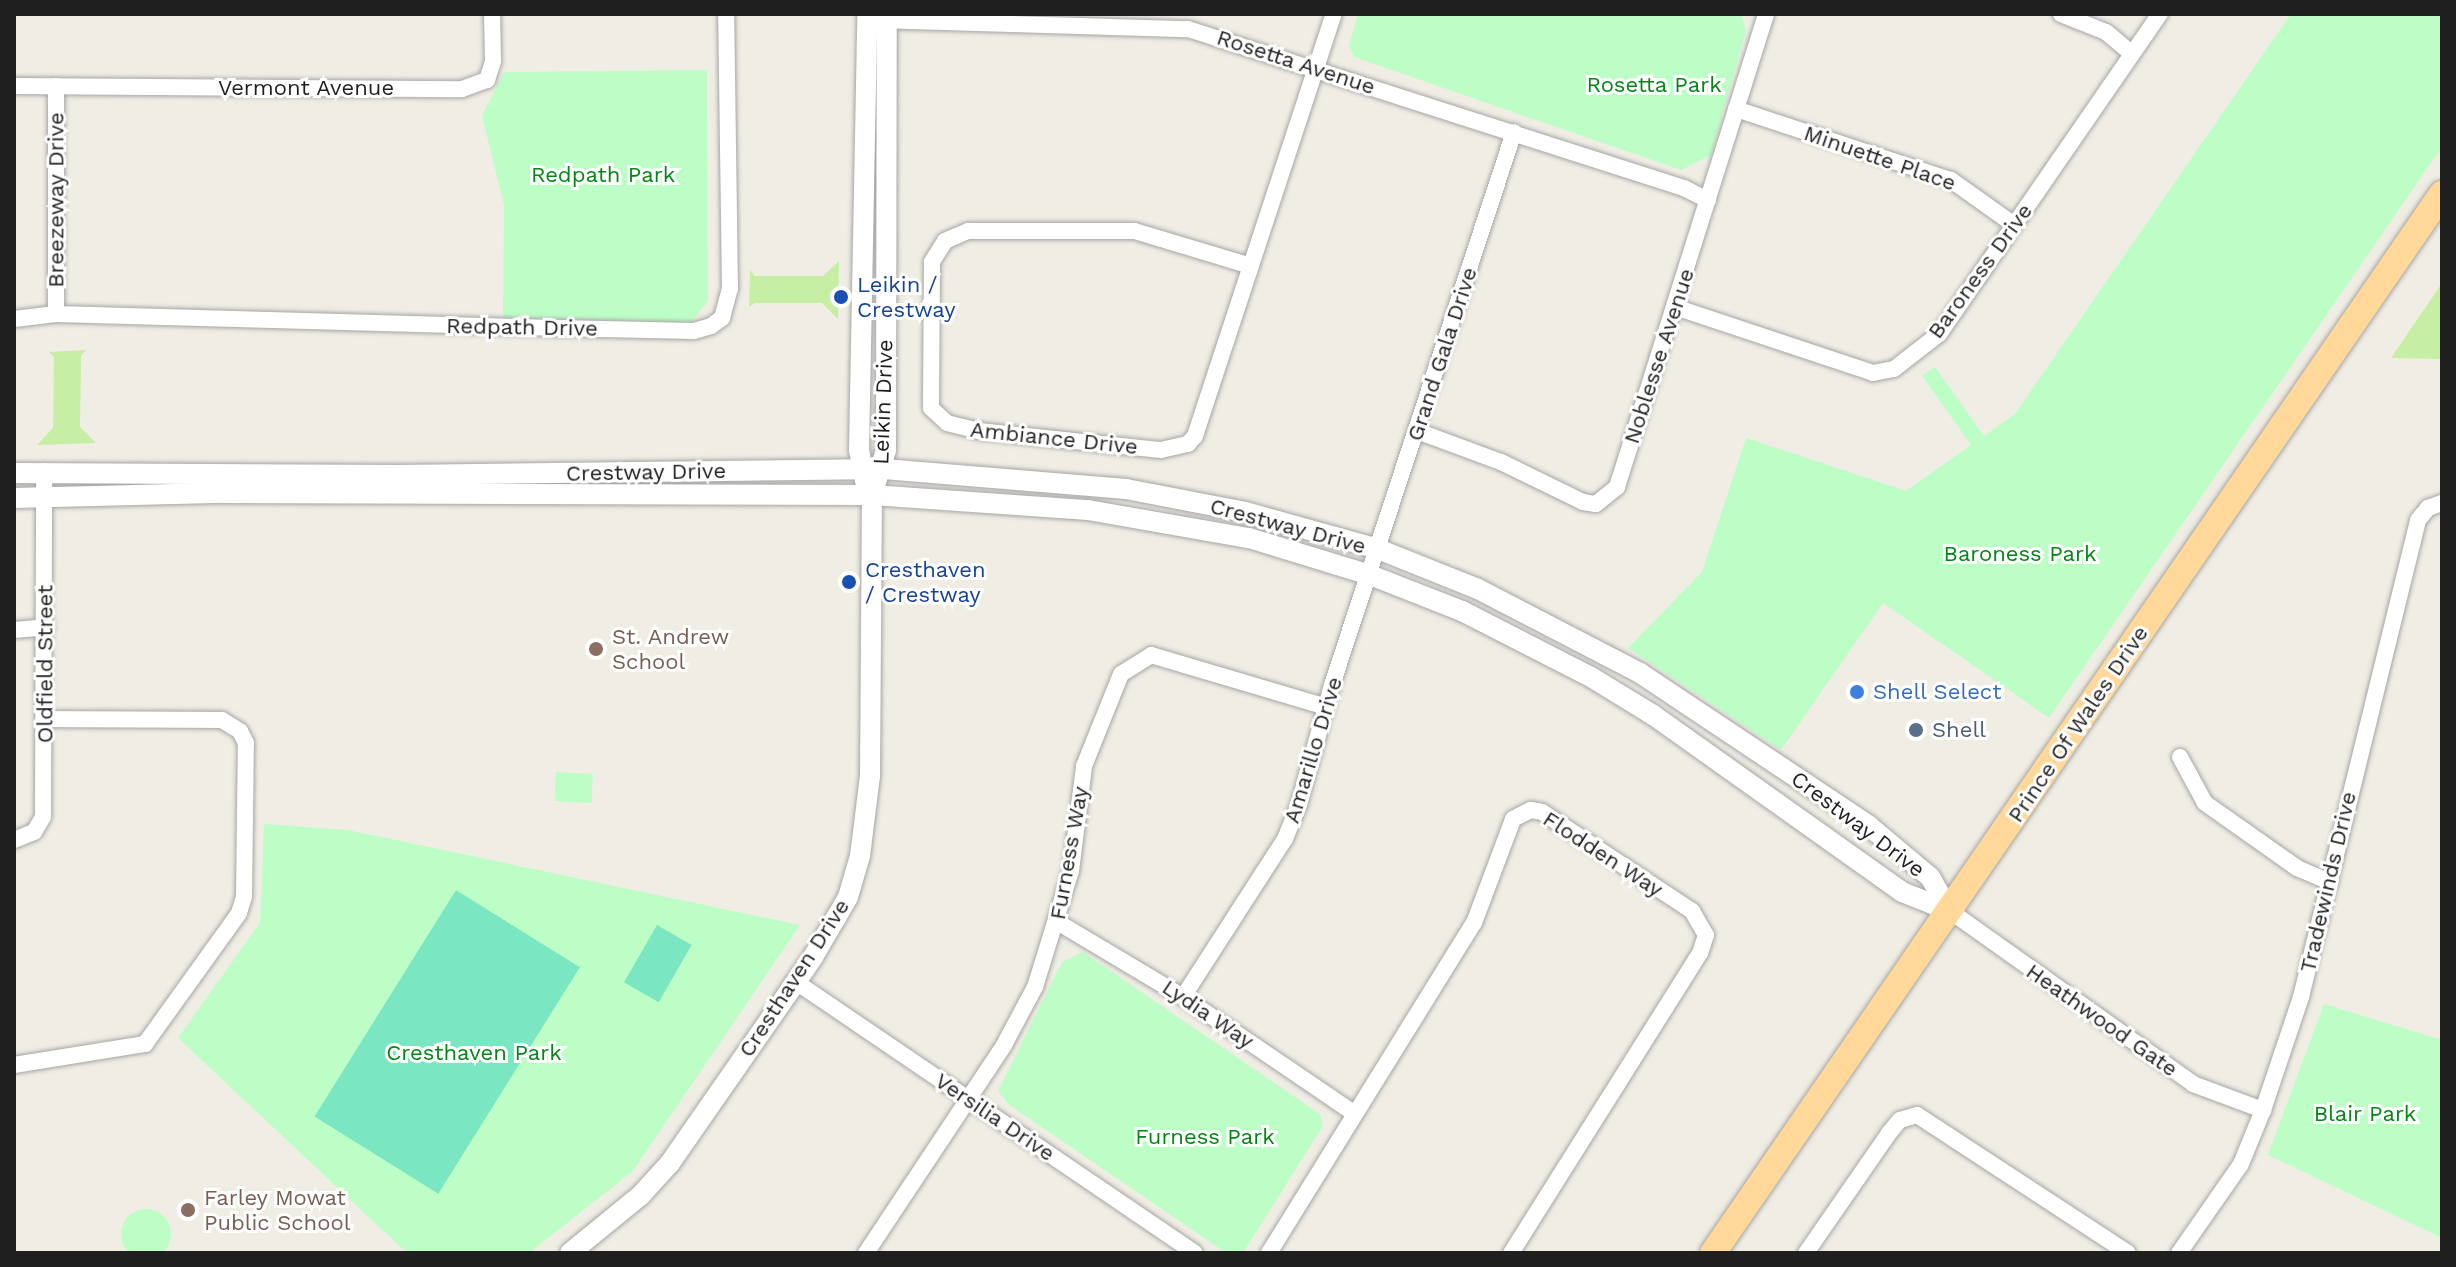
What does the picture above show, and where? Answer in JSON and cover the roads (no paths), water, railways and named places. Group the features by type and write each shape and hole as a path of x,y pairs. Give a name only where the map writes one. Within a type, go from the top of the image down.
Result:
{"main road":[{"name":"Prince Of Wales Drive","path":"1713,1253 2442,194"}],"street":[{"name":"Vermont Avenue","path":"56,86 462,89 487,80 493,61 492,14"},
{"name":"Redpath Drive","path":"14,319 56,314 694,331 711,326 722,318 730,289 726,14"},
{"name":"Ambiance Drive","path":"1251,266 1134,231 968,231 945,241 932,262 931,408 947,423 979,431 1177,450 1195,436 1317,69 1334,14"},
{"name":"Noblesse Avenue","path":"1417,431 1596,504 1617,487 1766,14"},
{"path":"2061,14 2106,32 2132,54"},
{"name":"Baroness Drive","path":"1675,307 1882,374 1939,334 2160,14"},
{"name":"Rosetta Avenue","path":"877,17 1188,29 1514,132 1708,200"},
{"name":"Leikin Drive","path":"872,495 859,469 877,17"},
{"name":"Leikin Drive","path":"872,495 884,469 877,17"},
{"path":"14,86 56,86"},
{"name":"Breezeway Drive","path":"56,86 56,314"},
{"name":"Minuette Place","path":"1736,109 1951,180 2014,225"},
{"name":"Grand Gala Drive","path":"1370,575 1514,132"},
{"name":"Crestway Drive","path":"14,473 397,475 884,469 1126,489 1245,512 1378,549 1478,589 1640,673 1869,826 1930,877 1950,911"},
{"name":"Oldfield Street","path":"14,840 34,832 43,817 46,627 44,471"},
{"name":"Crestway Drive","path":"14,498 44,495 872,495 1088,510 1249,538 1370,575 1462,611 1591,677 1653,715 1902,892 1950,911"},
{"name":"Cresthaven Drive","path":"570,1253 640,1196 670,1163 796,982 848,897 868,814 872,495"},
{"name":"Tradewinds Drive","path":"2179,1253 2241,1164 2263,1110 2301,997 2418,520 2428,508 2442,503"},
{"name":"Amarillo Drive","path":"1183,997 1285,839 1370,575"},
{"path":"14,630 46,627"},
{"name":"Furness Way","path":"866,1253 969,1099 1035,987 1059,923 1084,766 1121,674 1132,663 1151,655 1326,707"},
{"path":"14,1065 145,1044 239,913 244,897 246,743 240,731 222,720 45,719"},
{"path":"2180,757 2205,803 2297,868 2330,882"},
{"name":"Flodden Way","path":"1269,1253 1474,923 1509,827 1520,813 1542,812 1692,911 1703,924 1705,944 1511,1253"},
{"name":"Heathwood Gate","path":"1950,911 2193,1084 2263,1110"},
{"name":"Lydia Way","path":"1059,923 1183,997 1354,1113"},
{"name":"Versilia Drive","path":"796,982 1195,1253"},
{"path":"1806,1253 1889,1133 1900,1120 1917,1115 2128,1253"}],"place":[{"name":"Leikin / Crestway","path":"841,297"},
{"name":"Cresthaven / Crestway","path":"849,582"},
{"name":"St. Andrew School","path":"596,649"},
{"name":"Shell Select","path":"1857,692"},
{"name":"Shell","path":"1916,730"},
{"name":"Farley Mowat Public School","path":"188,1210"}],"park label":[{"name":"Rosetta Park","path":"1654,85"},
{"name":"Redpath Park","path":"603,175"},
{"name":"Baroness Park","path":"2020,554"},
{"name":"Cresthaven Park","path":"474,1053"},
{"name":"Blair Park","path":"2365,1114"},
{"name":"Furness Park","path":"1205,1137"}]}
